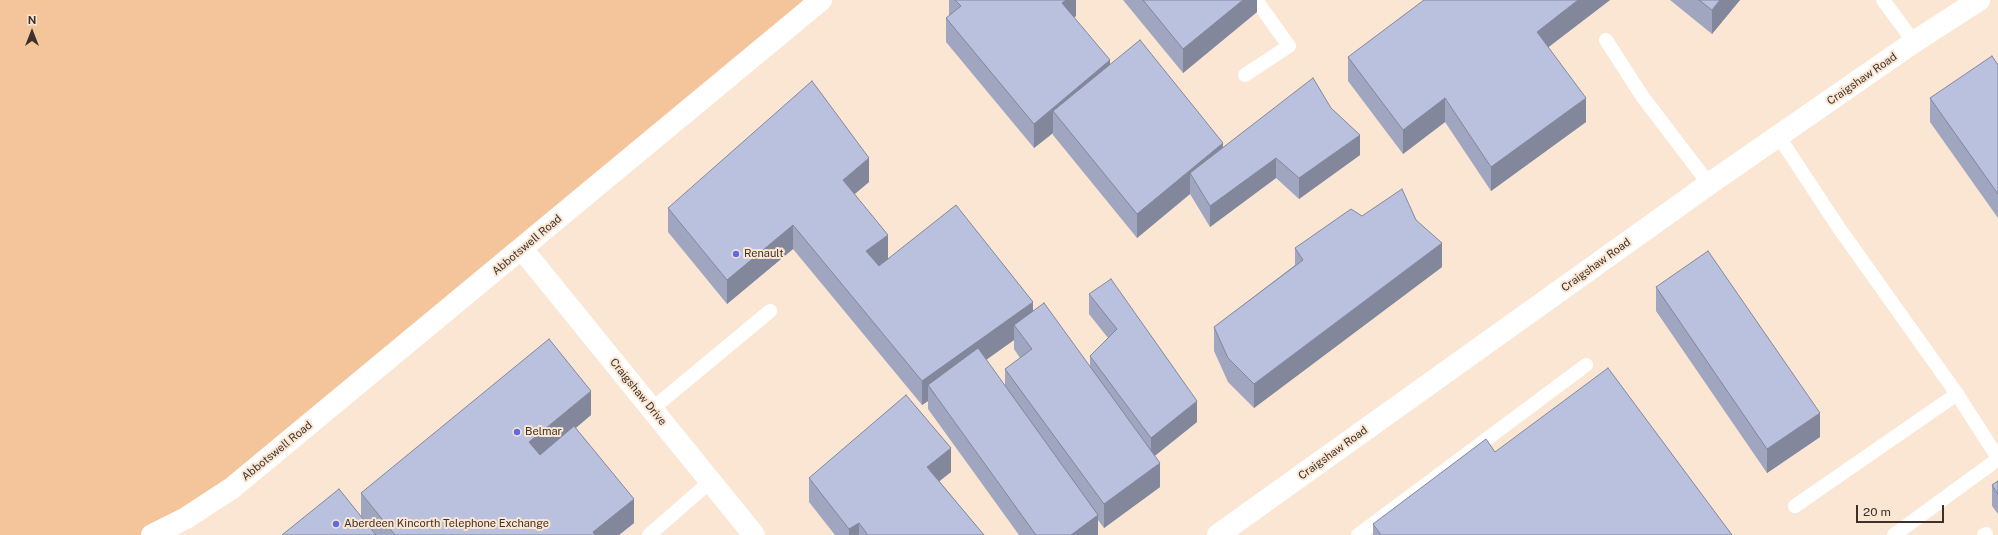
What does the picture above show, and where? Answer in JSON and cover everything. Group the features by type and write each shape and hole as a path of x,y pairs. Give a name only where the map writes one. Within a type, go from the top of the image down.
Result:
{"street":[{"name":"Abbotswell Road","path":"232,488 821,0"},
{"name":"Craigshaw Road","path":"1229,532 1709,184 1779,137 1914,42 1978,0"},
{"name":"Craigshaw Drive","path":"522,249 754,535"},
{"path":"152,535 186,518 232,488"},
{"path":"186,535 208,518 232,488"}],"lane":[{"path":"1245,75 1289,46 1256,0"},
{"path":"1883,0 1914,42"},
{"path":"1606,40 1642,96 1709,184"},
{"path":"1779,137 1839,228 1957,394 1998,458 1894,535"},
{"path":"652,409 770,311"},
{"path":"1358,535 1586,365"},
{"path":"1795,506 1957,394"},
{"path":"649,535 711,481"}],"shaded area":[{"path":"0,0 821,0 352,390 152,535 0,535"}],"building":[{"path":"955,0 1066,0 1062,3 1110,60 1034,124 946,18 961,6"},
{"path":"1143,0 1243,0 1183,49"},
{"path":"1424,0 1578,0 1537,32 1586,98 1491,167 1445,98 1403,130 1348,57"},
{"path":"1699,0 1720,0 1712,10"},
{"path":"1140,40 1223,143 1137,214 1053,111"},
{"path":"1992,56 1998,65 1998,194 1930,98"},
{"path":"1313,78 1331,108 1360,135 1299,178 1276,158 1210,206 1190,173"},
{"name":"Renault","path":"812,81 869,158 843,180 888,235 866,251 879,266 956,205 1033,302 922,381 793,225 727,280 668,208"},
{"path":"1402,189 1416,220 1442,243 1254,384 1228,358 1214,327 1303,260 1295,248 1351,209 1362,216"},
{"path":"1708,251 1820,413 1767,449 1656,287"},
{"path":"1111,279 1197,401 1151,438 1090,356 1117,329 1089,294"},
{"path":"1044,303 1160,463 1104,504 1005,369 1032,349 1014,325"},
{"name":"Belmar","path":"549,339 591,391 529,442 540,455 574,426 634,499 593,532 595,535 395,535 361,493"},
{"path":"978,348 1098,515 1071,535 1036,535 928,385"},
{"path":"1608,368 1732,535 1381,535 1373,524 1486,439 1495,452"},
{"path":"906,395 951,448 927,467 984,535 868,535 859,523 849,529 809,478"},
{"path":"1998,481 1998,494 1992,485"},
{"path":"339,489 376,535 282,535"}],"place":[{"name":"Renault","path":"736,254"},
{"name":"Belmar","path":"517,432"},
{"name":"Aberdeen Kincorth Telephone Exchange","path":"336,524"}]}
